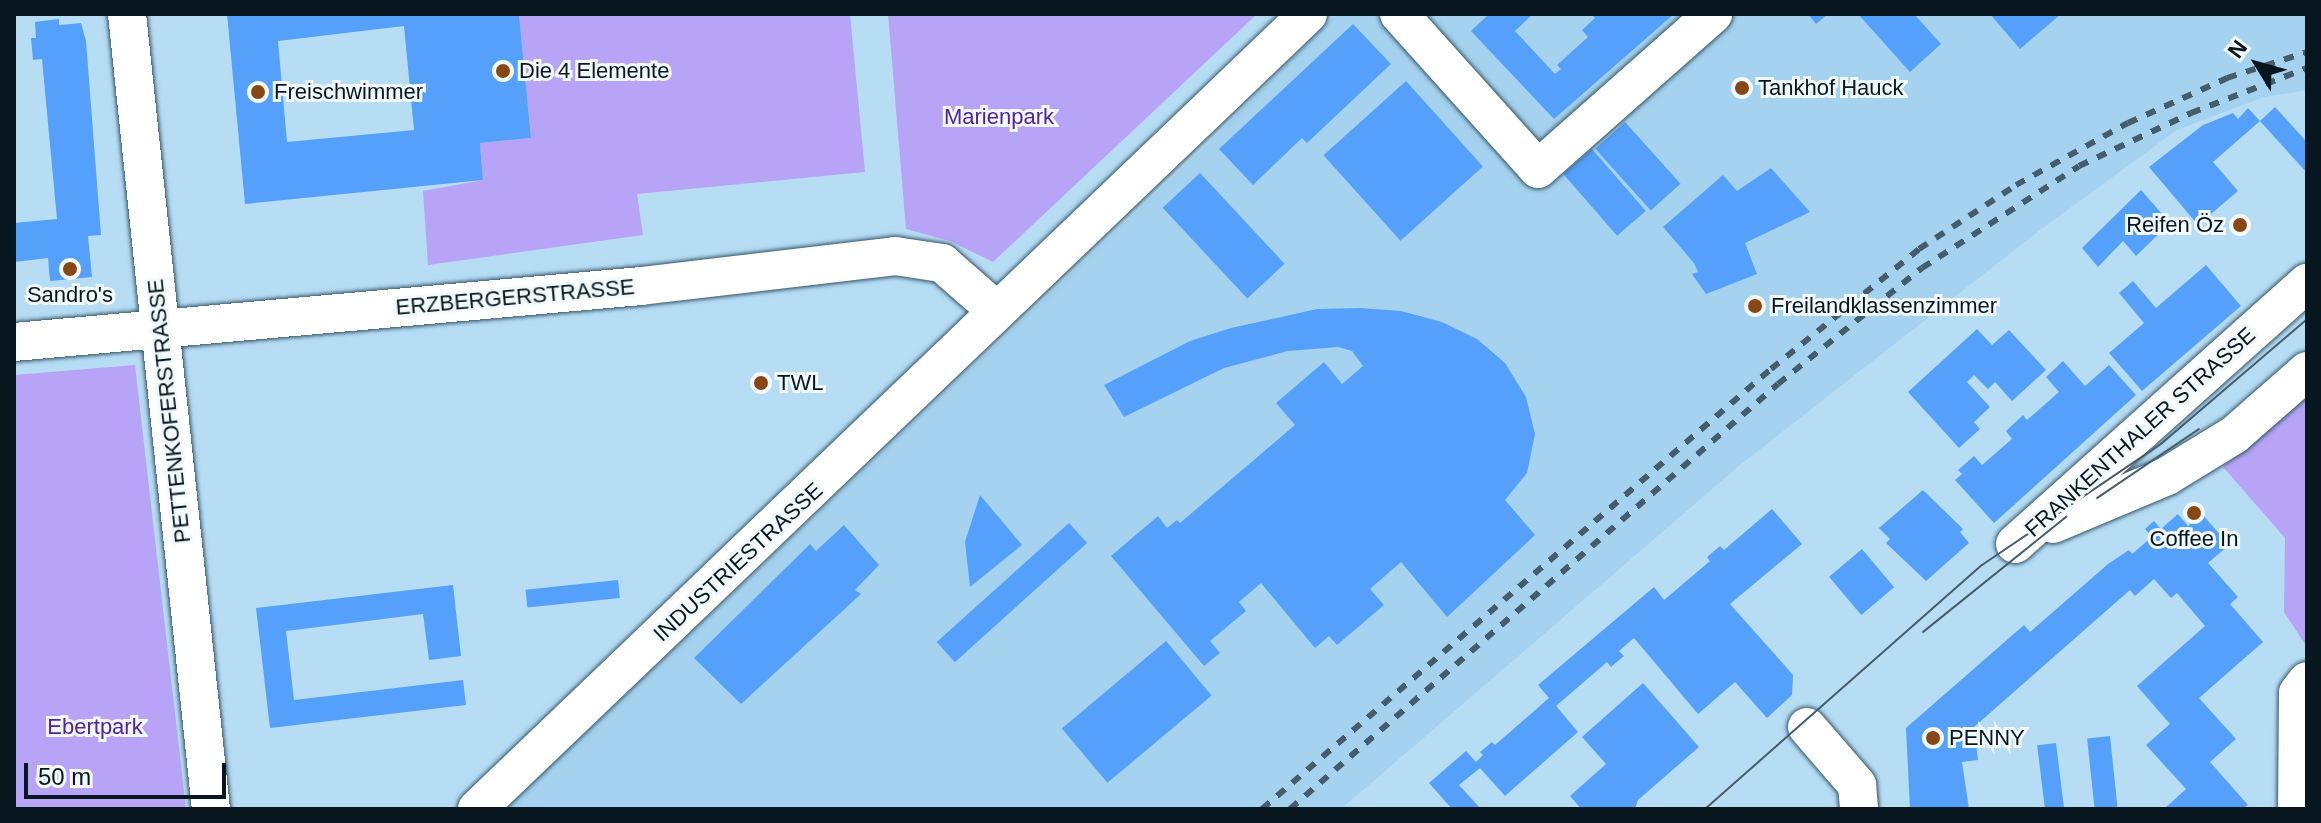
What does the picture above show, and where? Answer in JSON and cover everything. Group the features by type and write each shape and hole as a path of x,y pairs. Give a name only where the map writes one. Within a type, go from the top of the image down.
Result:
{"street":[{"name":"PETTENKOFERSTRASSE","path":"127,14 211,809"},
{"name":"INDUSTRIESTRASSE","path":"477,809 1308,14"},
{"path":"1399,14 1538,169 1713,14"},
{"name":"ERZBERGERSTRASSE","path":"14,342 641,286 895,256 942,263 997,311"},
{"name":"FRANKENTHALER STRASSE","path":"2307,283 2015,544 2180,468 2234,435 2307,371"},
{"path":"2297,809 2298,693 2307,681"},
{"path":"1807,727 1857,785 1859,809"}],"shaded area":[{"path":"1336,14 2307,14 2307,90 2264,97 2177,130 2040,230 1740,465 1341,809 505,809 1207,145"}],"green space":[{"path":"519,14 850,14 865,172 637,194 643,235 428,265 423,191 483,180 480,143 531,138"},
{"name":"Marienpark","path":"888,14 1257,14 993,262 950,241 906,229"},
{"name":"Ebertpark","path":"135,365 186,809 14,809 14,375"},
{"path":"2307,397 2307,647 2284,612 2285,538 2223,467"}],"building":[{"path":"227,14 519,14 531,138 480,143 483,180 245,204","holes":["404,26 414,130 287,142 278,41"]},
{"path":"1489,14 1533,14 1515,31 1555,74 1561,69 1557,65 1588,37 1582,30 1595,18 1591,14 1674,14 1554,119 1471,31"},
{"path":"1808,14 1828,14 1816,24"},
{"path":"1858,14 1914,14 1941,44 1910,72"},
{"path":"1990,14 2061,14 2020,49"},
{"path":"59,19 59,25 81,23 86,41 101,235 88,236 92,277 50,281 48,258 14,262 14,223 57,219 42,59 33,60 31,38 36,38 35,22"},
{"path":"1353,24 1391,64 1307,143 1302,138 1253,185 1219,149"},
{"path":"1406,81 1483,166 1400,241 1324,155"},
{"path":"2275,107 2307,142 2307,173 2260,121"},
{"path":"2248,108 2260,121 2213,162 2238,191 2198,225 2149,167 2203,125 2233,113 2238,119"},
{"path":"1625,122 1681,184 1651,210 1595,149"},
{"path":"1592,149 1646,211 1617,236 1563,174"},
{"path":"1771,168 1810,212 1745,243 1757,274 1706,294 1692,274 1698,272 1694,263 1663,227 1723,175 1737,191"},
{"path":"1200,173 1285,264 1247,298 1163,208"},
{"path":"2141,190 2170,223 2136,256 2123,241 2098,267 2082,248"},
{"path":"2206,265 2241,306 2142,391 2109,353 2144,323 2119,293 2133,281 2156,308"},
{"path":"1317,309 1401,311 1442,322 1477,339 1505,363 1526,397 1535,434 1527,473 1505,500 1535,535 1447,617 1401,562 1370,589 1384,605 1337,645 1329,636 1315,648 1261,583 1239,602 1246,611 1210,641 1220,653 1204,666 1111,556 1158,516 1167,528 1177,520 1180,523 1295,425 1276,403 1324,362 1342,384 1363,366 1352,351 1338,347 1288,351 1224,368 1124,417 1104,385 1190,341 1231,328"},
{"path":"1977,329 1992,345 2009,330 2046,370 2012,401 1995,382 1988,389 1974,375 1967,382 1990,407 1974,422 1980,429 1959,448 1908,392"},
{"path":"2063,361 2085,386 2109,365 2136,395 1994,523 1955,480 1962,474 1958,470 1974,456 1982,465 2012,439 2006,431 2023,415 2027,420 2059,392 2046,377"},
{"path":"1923,490 1963,529 1960,532 1969,543 1926,581 1886,543 1890,539 1879,528"},
{"path":"980,495 1022,545 970,587 965,542"},
{"path":"1772,509 1802,544 1730,604 1793,675 1792,695 1767,718 1735,682 1698,714 1634,638 1619,651 1624,656 1611,667 1607,662 1556,706 1578,732 1505,796 1480,768 1459,785 1481,809 1452,809 1429,783 1466,751 1476,762 1483,755 1480,752 1492,742 1495,745 1549,698 1538,685 1654,587 1664,600 1710,561 1707,557 1720,546 1724,550"},
{"path":"2178,514 2188,526 2202,514 2229,545 2208,563 2238,597 2230,604 2263,642 2199,698 2236,739 2210,762 2248,805 2243,809 2164,809 2186,789 2146,745 2170,724 2137,686 2205,626 2177,593 2171,598 2154,579 2135,596 2130,590 1974,727 1978,760 1962,762 1969,809 1910,809 1906,728 2024,625 2030,632 2108,564 2129,550 2132,554 2152,537 2145,529 2154,521 2161,529"},
{"path":"1069,523 1087,543 955,662 937,642"},
{"path":"844,525 879,565 855,590 861,594 741,704 694,658 810,544 816,551"},
{"path":"1862,549 1894,587 1861,615 1829,577"},
{"path":"618,580 620,598 527,608 526,590"},
{"path":"453,585 461,656 429,660 423,614 286,631 294,700 463,680 466,705 270,728 256,608"},
{"path":"1166,641 1212,695 1107,783 1062,728"},
{"path":"1643,683 1699,747 1638,800 1635,809 1581,809 1570,796 1606,764 1582,737"},
{"path":"2110,736 2118,809 2095,809 2087,738"},
{"path":"2056,743 2064,809 2045,809 2037,745"}],"tram line":[{"path":"1705,809 1982,565 2162,443 2307,319"},
{"path":"2097,498 2199,429"},
{"path":"1923,632 2066,517"}],"railway":[{"path":"1262,809 1771,369 1919,249 2016,185 2128,123 2227,78 2307,52"},
{"path":"1290,809 1778,384 1922,268 2079,166 2191,113 2307,68"}],"place":[{"name":"Die 4 Elemente","path":"503,71"},
{"name":"Tankhof Hauck","path":"1742,88"},
{"name":"Freischwimmer","path":"258,92"},
{"name":"Reifen Öz","path":"2240,225"},
{"name":"Sandro's","path":"70,269"},
{"name":"Freilandklassenzimmer","path":"1755,306"},
{"name":"TWL","path":"761,383"},
{"name":"Coffee In","path":"2194,513"},
{"name":"PENNY","path":"1933,738"}]}
